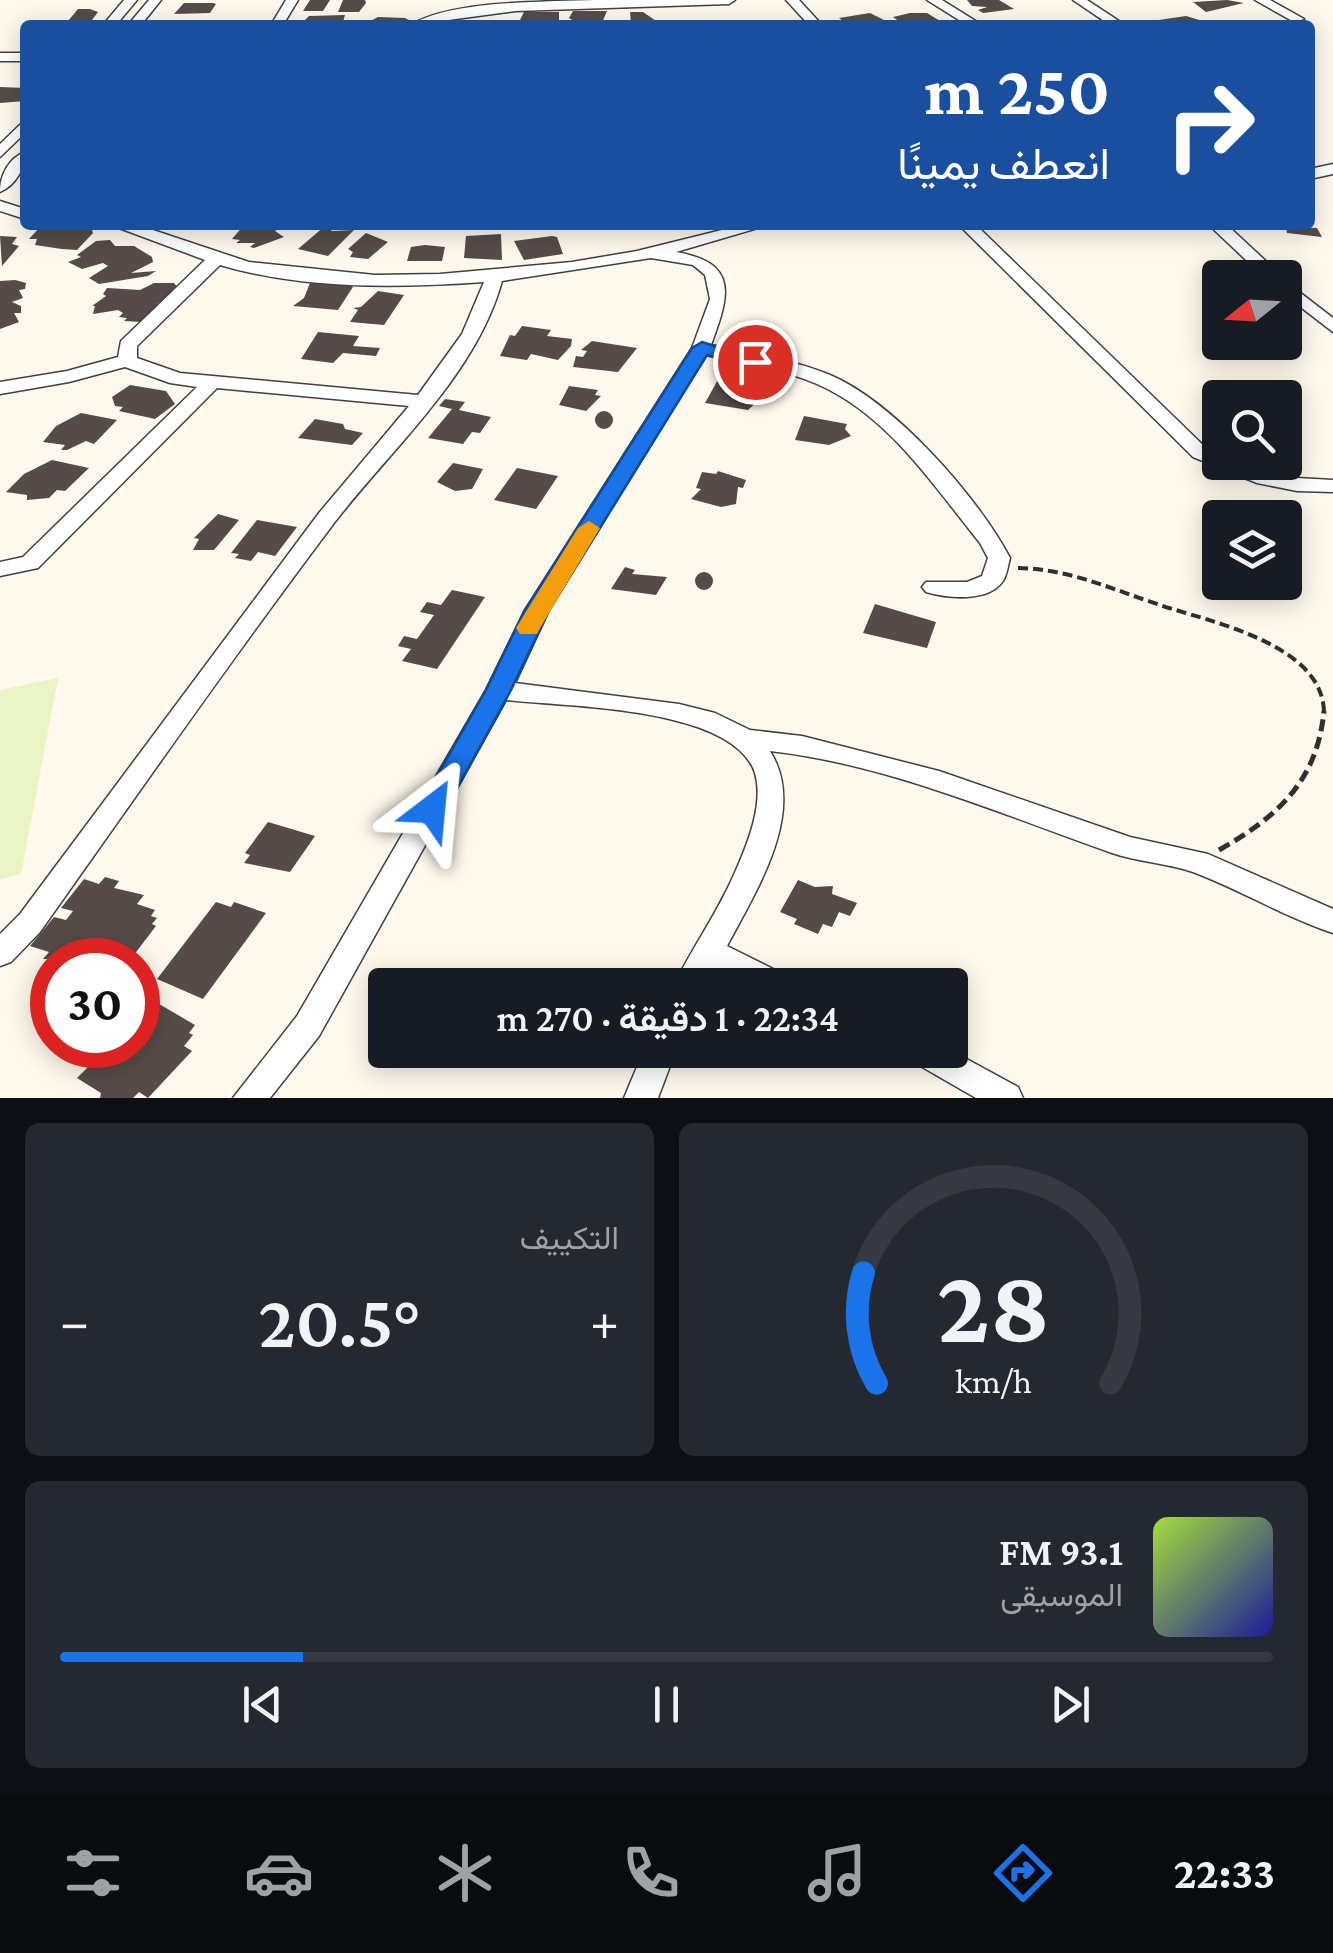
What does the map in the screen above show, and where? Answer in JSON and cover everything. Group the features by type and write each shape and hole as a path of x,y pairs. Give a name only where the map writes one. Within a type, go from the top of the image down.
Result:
{"street":[{"path":"113,20 131,0"},
{"path":"138,20 155,0"},
{"path":"425,20 438,12 495,2 729,0"},
{"path":"792,0 811,20"},
{"path":"933,0 967,20"},
{"path":"1079,0 1112,20"},
{"path":"1261,0 1298,19"},
{"path":"0,153 20,130"},
{"path":"0,187 20,162"},
{"path":"133,230 216,259 284,272 371,278 494,277 645,252 739,230"},
{"path":"972,230 1200,453 1244,474 1298,487 1333,486"},
{"path":"1223,230 1256,260"},
{"path":"250,1098 308,1026 499,690 562,567 702,348 718,299 714,272 698,262 645,252"},
{"path":"128,360 128,345 216,259"},
{"path":"0,953 30,922 210,675 420,401 485,312 494,277"},
{"path":"1302,301 1333,327"},
{"path":"702,348 828,382 860,400 893,428 990,541 1000,558 992,580 970,590 934,587"},
{"path":"0,388 70,376 128,360 145,371 213,382 420,401"},
{"path":"0,569 30,563 213,382"},
{"path":"499,690 687,715 724,726 745,739 764,764 772,792 755,855 699,968"},
{"path":"745,739 802,745 939,781 1128,847 1198,862 1291,906 1333,920"},
{"path":"708,952 741,968"},
{"path":"641,1098 653,1068"},
{"path":"953,1068 1006,1098"}],"path":[{"path":"998,569 1036,568 1094,576 1163,606 1233,625 1269,644 1312,681 1322,698 1324,716 1309,776 1286,810 1198,862"}],"green space":[{"path":"58,678 21,874 0,879 0,690"}],"building":[{"path":"310,0 330,0 323,11 303,11"},
{"path":"343,0 366,3 359,12 338,12"},
{"path":"967,0 999,0 1014,9 983,13 978,10 987,7 972,6"},
{"path":"1193,2 1244,3 1206,12"},
{"path":"184,3 216,4 210,13 174,14"},
{"path":"78,9 98,12 92,20 69,20"},
{"path":"573,11 607,11 603,20 569,18"},
{"path":"524,12 559,12 559,20 520,20"},
{"path":"630,12 643,12 655,20 631,20"},
{"path":"870,13 884,20 842,20 839,18"},
{"path":"927,13 938,20 897,20 893,17"},
{"path":"345,15 344,20 305,20 309,16"},
{"path":"1186,16 1199,20 1159,20"},
{"path":"378,17 409,20 372,20"},
{"path":"0,87 20,88 20,101 0,103"},
{"path":"1317,228 1322,237 1286,230"},
{"path":"37,230 93,233 77,250 35,245 37,239 29,239"},
{"path":"240,230 277,230 284,237 254,248 250,247 255,243 236,243 240,240 232,239"},
{"path":"320,230 354,230 328,256 298,249"},
{"path":"366,233 388,242 368,259 350,257 353,252 348,249"},
{"path":"501,234 502,260 464,258 466,236"},
{"path":"0,236 17,237 12,244 19,246 2,266"},
{"path":"557,237 563,254 524,260 514,241"},
{"path":"110,240 115,246 134,246 152,257 153,262 131,273 156,271 148,276 99,284 89,278 108,266 103,263 82,269 68,262 81,257 77,255 96,241"},
{"path":"411,247 445,247 442,261 407,261"},
{"path":"0,281 26,283 25,289 19,290 23,298 12,302 21,306 21,313 14,313 19,322 0,329"},
{"path":"154,283 174,283 178,288 157,304 162,308 141,322 124,321 127,318 119,317 123,313 118,310 93,314 92,306 106,296 103,294 107,288 140,290"},
{"path":"310,283 353,287 338,310 293,306 304,298"},
{"path":"378,291 404,295 384,325 350,322 358,310 353,308 361,307"},
{"path":"522,326 551,330 547,336 572,339 571,346 558,360 531,354 527,360 500,356 510,335 515,336"},
{"path":"318,332 359,336 353,346 380,348 376,356 343,353 333,363 301,359"},
{"path":"592,341 637,348 618,372 573,367 576,356 583,357 587,351 581,350"},
{"path":"720,376 764,383 763,387 768,388 765,394 755,392 753,397 760,399 748,410 705,403"},
{"path":"130,385 166,391 175,404 155,419 119,411 123,407 115,406 112,397"},
{"path":"569,386 598,390 595,395 601,396 586,411 559,405"},
{"path":"445,399 465,402 459,410 491,417 480,433 472,432 463,444 428,438 452,409 439,406"},
{"path":"604,411 611,413 611,427 604,429 597,427 595,420 597,413"},
{"path":"81,413 117,420 94,444 86,441 61,450 65,445 43,442 56,426"},
{"path":"804,416 847,424 845,429 851,436 829,445 795,440"},
{"path":"315,419 343,424 345,429 363,433 352,445 298,438"},
{"path":"52,460 89,468 65,491 57,490 49,498 27,500 27,495 6,492 24,474"},
{"path":"453,463 483,469 472,489 455,491 437,482"},
{"path":"517,468 558,476 536,509 494,500"},
{"path":"718,471 746,480 743,488 738,487 736,504 721,507 691,499 701,489 696,488 702,472"},
{"path":"218,514 239,520 214,550 193,550 199,539 194,538"},
{"path":"257,520 297,527 275,556 258,552 251,561 235,558 239,554 231,553"},
{"path":"625,567 635,570 632,574 667,577 656,595 611,589"},
{"path":"704,572 713,581 704,590 695,581"},
{"path":"452,590 485,597 437,669 402,661 411,649 398,646 404,636 417,639 434,615 420,612 427,602 441,605"},
{"path":"875,604 936,622 927,648 863,633"},
{"path":"268,822 315,836 290,872 244,863 250,855 245,853"},
{"path":"105,877 119,881 114,888 144,895 137,904 155,910 151,916 157,918 147,938 37,938 54,917 66,920 73,911 61,908 84,879 99,884"},
{"path":"798,880 815,887 833,886 832,894 857,903 850,916 839,912 832,927 823,924 818,934 794,924 797,919 780,912"},
{"path":"216,902 231,907 234,902 266,913 203,999 160,980 160,975"},
{"path":"160,1005 195,1025 184,1046 192,1051 148,1098 139,1092 133,1098 100,1098 101,1093 77,1078 87,1068 160,1068"}],"slow traffic":[{"path":"528,628 589,528"}],"route":[{"path":"432,809 562,567 702,348 755,362"}]}
